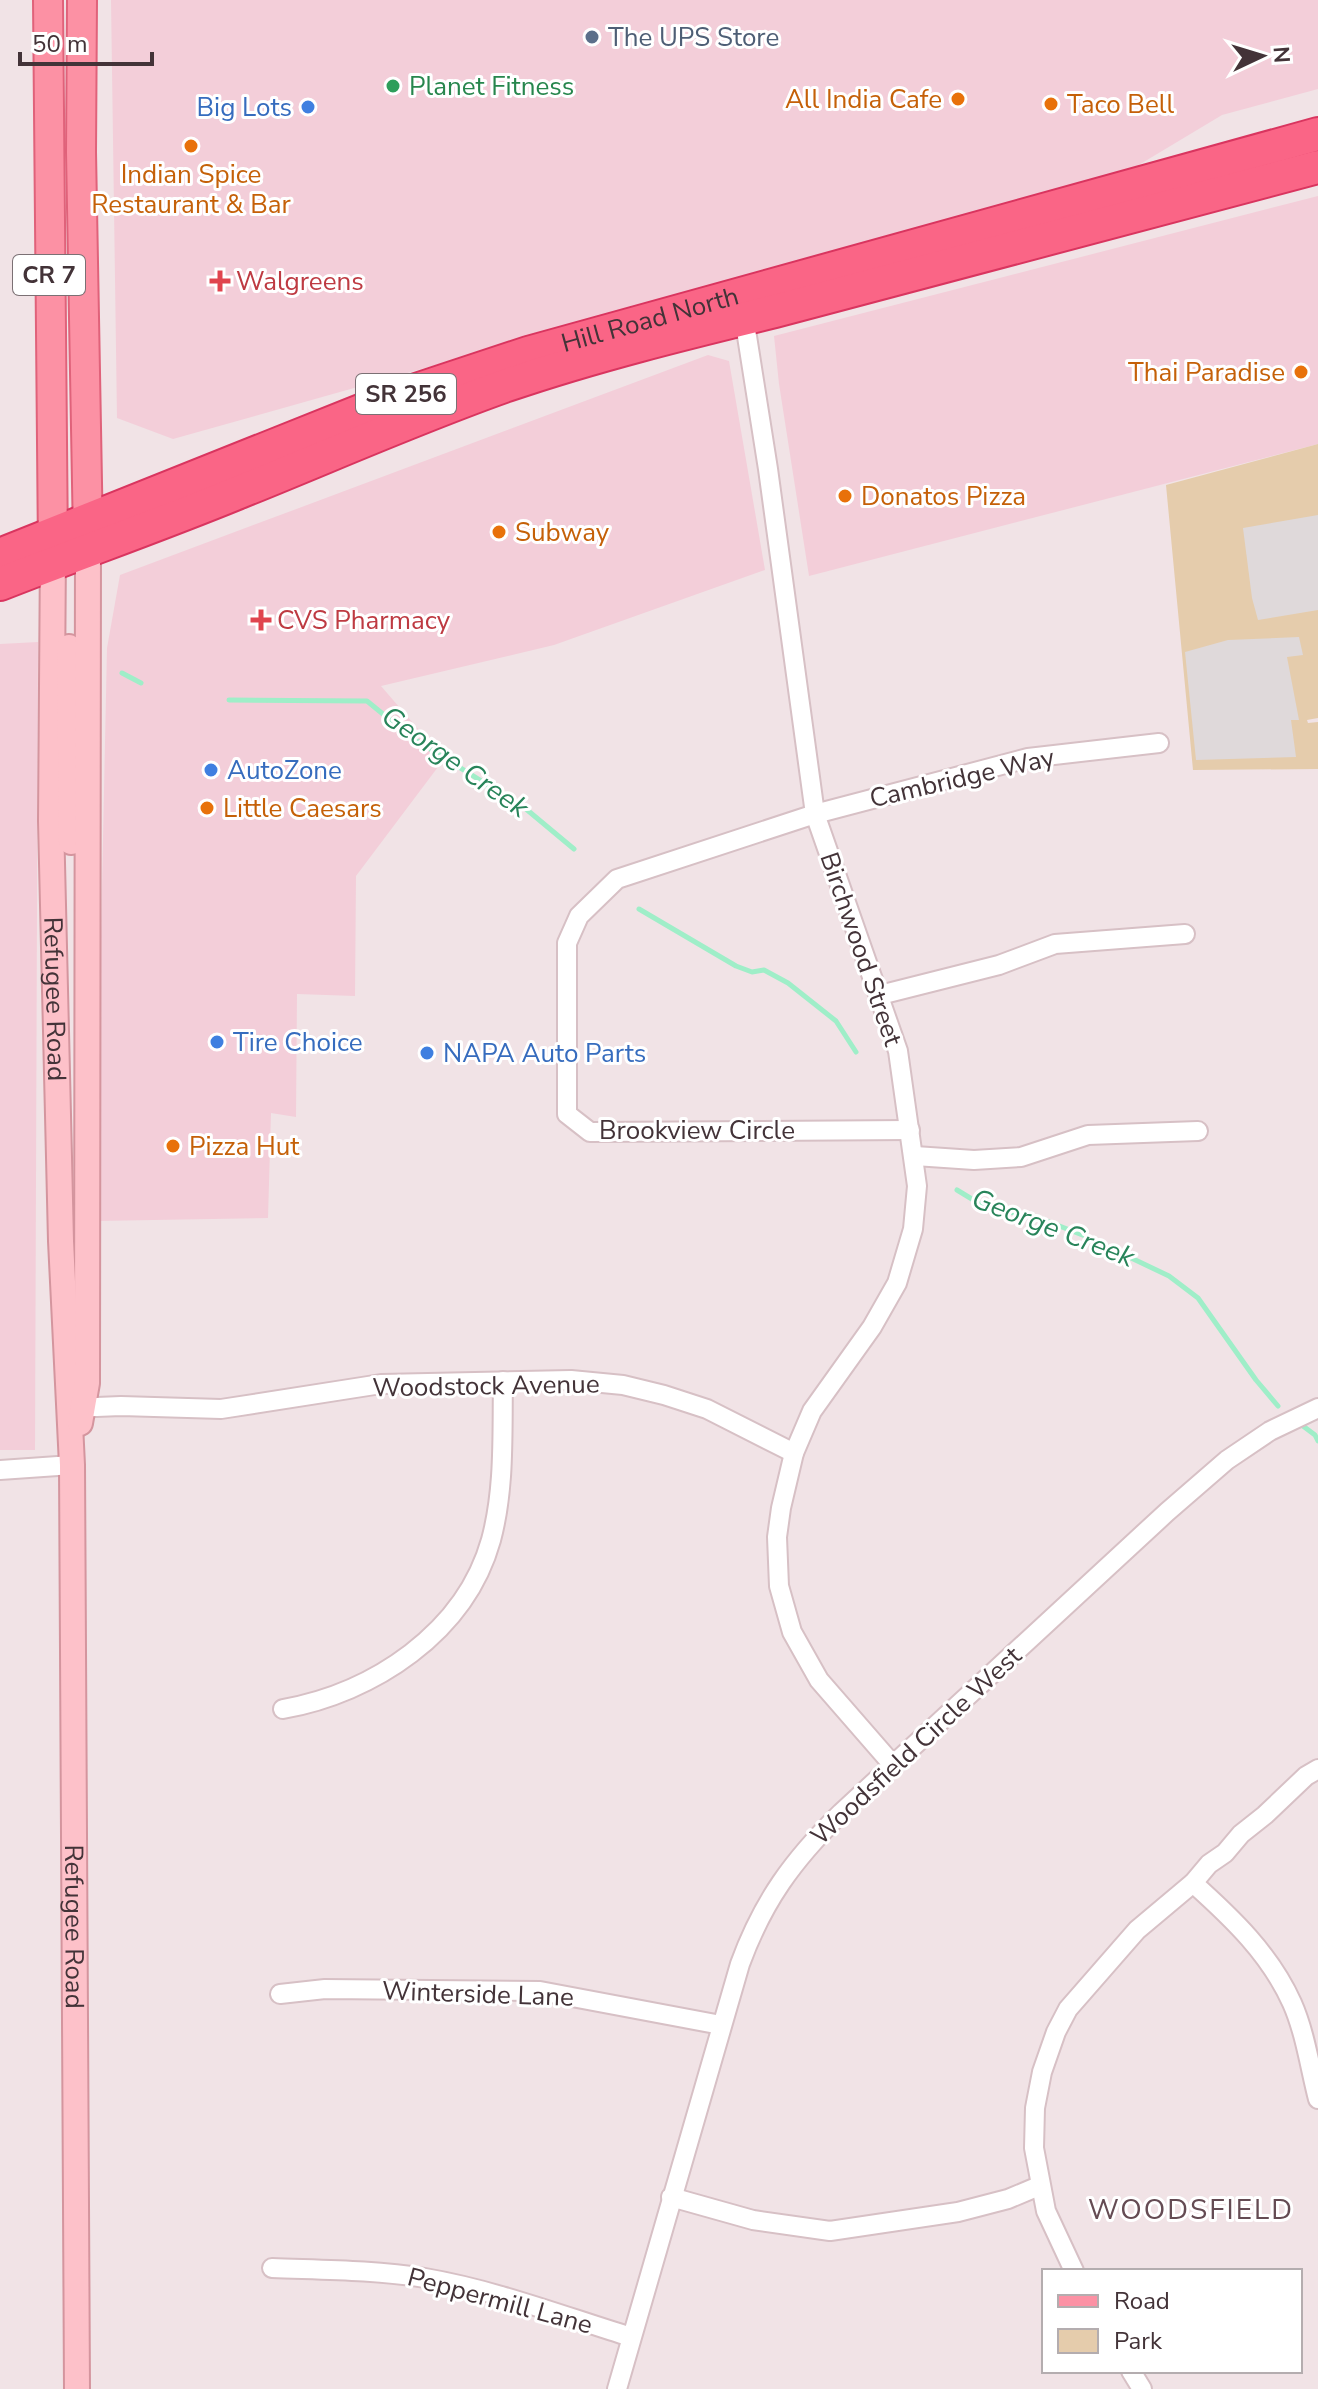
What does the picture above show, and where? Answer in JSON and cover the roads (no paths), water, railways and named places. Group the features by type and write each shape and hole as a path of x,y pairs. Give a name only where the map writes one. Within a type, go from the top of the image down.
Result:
{"highway":[{"name":"Hill Road North","path":"0,584 70,543 398,396 528,353 1318,134"},
{"name":"Hill Road North","path":"0,555 170,520 426,415 510,385 743,313 1318,167"}],"main road":[{"name":"Refugee Road","path":"48,0 49,212 65,236 70,296 72,906 87,923 87,1383 76,1408"},
{"name":"Refugee Road","path":"77,2389 72,1465 76,1408 61,1241 51,821 70,543 81,182 82,0"}],"street":[{"name":"Birchwood Street","path":"743,313 815,814 898,1051 915,1156 916,1209 897,1283 872,1327 812,1411 794,1453 777,1537 779,1586 784,1612 802,1653 819,1680 893,1765"},
{"name":"Cambridge Way","path":"815,814 1028,758 1159,743"},
{"name":"Brookview Circle","path":"815,814 617,879 579,916 567,943 567,1114 590,1132 910,1130"},
{"path":"880,995 999,965 1055,944 1185,934"},
{"path":"915,1156 974,1160 1021,1157 1088,1135 1198,1131"},
{"name":"Woodstock Avenue","path":"76,1408 234,1408 381,1384 571,1380 623,1385 707,1409 794,1453"},
{"path":"283,1709 327,1699 369,1682 427,1640 456,1608 474,1579 491,1539 502,1463 503,1381"},
{"name":"Woodsfield Circle West","path":"617,2389 721,2025 749,1939 764,1906 787,1871 808,1845 1167,1512 1227,1460 1270,1431 1318,1408"},
{"path":"0,1470 72,1465"},
{"path":"1073,2269 1056,2236 1039,2186 1034,2148 1035,2108 1042,2072 1056,2032 1068,2009 1137,1930 1193,1883 1209,1864 1225,1853 1241,1834 1306,1776 1318,1769"},
{"path":"1193,1883 1251,1939 1281,1981 1301,2030 1318,2099"},
{"name":"Winterside Lane","path":"280,1994 325,1989 540,1991 721,2025"},
{"path":"671,2197 753,2220 830,2231 958,2212 1008,2199 1039,2186"},
{"name":"Peppermill Lane","path":"272,2268 381,2272 427,2279 501,2297 631,2337"}],"waterway":[{"name":"George Creek","path":"122,673 141,683"},
{"name":"George Creek","path":"229,700 367,701 411,737 526,809 574,849"},
{"name":"George Creek","path":"639,909 736,966 752,972 764,970 788,983 836,1021 856,1052"},
{"name":"George Creek","path":"957,1190 985,1207 1039,1218 1085,1236 1169,1276 1198,1298 1278,1406"},
{"path":"1303,1426 1318,1441"}],"place":[{"name":"The UPS Store","path":"592,37"},
{"name":"Planet Fitness","path":"393,86"},
{"name":"All India Cafe","path":"958,99"},
{"name":"Taco Bell","path":"1051,104"},
{"name":"Big Lots","path":"308,107"},
{"name":"Indian Spice Restaurant & Bar","path":"191,146"},
{"name":"Walgreens","path":"220,281"},
{"name":"Thai Paradise","path":"1301,372"},
{"name":"Donatos Pizza","path":"845,496"},
{"name":"Subway","path":"499,532"},
{"name":"CVS Pharmacy","path":"261,620"},
{"name":"AutoZone","path":"211,770"},
{"name":"Little Caesars","path":"207,808"},
{"name":"Tire Choice","path":"217,1042"},
{"name":"NAPA Auto Parts","path":"427,1053"},
{"name":"Pizza Hut","path":"173,1146"}],"district":[{"name":"WOODSFIELD","path":"1191,2210"}]}
